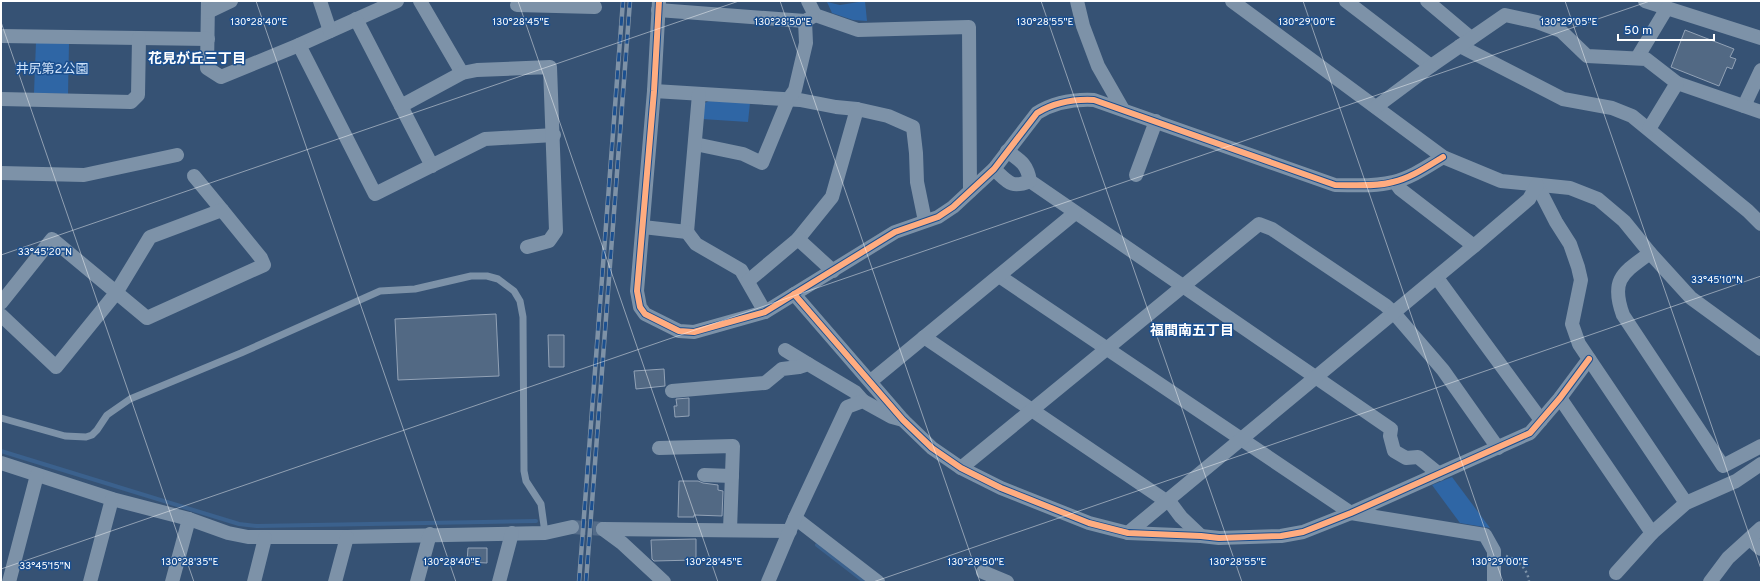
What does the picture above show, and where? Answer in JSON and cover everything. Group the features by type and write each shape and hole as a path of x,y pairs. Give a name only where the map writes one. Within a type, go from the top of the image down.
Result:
{"street":[{"path":"231,1 208,6 207,68 221,77 299,45 397,1"},
{"path":"320,1 330,31"},
{"path":"420,1 462,73"},
{"path":"695,144 743,154 762,163 788,100 795,90 810,18 808,1"},
{"path":"1077,1 1083,26 1098,66 1122,108"},
{"path":"1232,1 1443,157 1501,181 1570,188 1598,199 1624,221 1691,298 1761,349"},
{"path":"1346,1 1431,66"},
{"path":"1427,1 1465,42 1563,99 1612,108 1632,116 1748,211 1761,224"},
{"path":"1644,1 1761,38"},
{"path":"970,191 969,27 858,30 810,18 658,5 654,91 637,291 640,307 645,314 679,331 694,332 765,312 895,232 938,217 953,207 994,169 1037,113 1046,108 1078,99 1094,100 1122,108 1335,185 1370,186 1394,182 1422,170 1443,157"},
{"path":"517,8 595,7"},
{"path":"1637,58 1667,8"},
{"path":"1376,107 1431,66 1505,15 1537,22 1561,32 1587,56 1646,59 1677,83 1761,112"},
{"path":"356,19 432,166"},
{"path":"1,36 208,39"},
{"path":"1,99 131,102 138,95 139,38"},
{"path":"299,45 376,194 485,139 554,135"},
{"path":"401,106 462,73 477,70 550,67 554,135 556,231 549,241 527,247"},
{"path":"1744,106 1761,70"},
{"path":"1649,129 1677,83"},
{"path":"654,91 800,100 836,107 857,109 888,116 913,127 917,182 925,221"},
{"path":"699,94 688,232 696,244 741,270 765,312"},
{"path":"748,281 798,239 832,197 857,109"},
{"path":"1136,175 1156,121"},
{"path":"1007,151 1025,164 1030,181 1391,429 1390,436 1394,451 1406,458 1418,457 1439,474"},
{"path":"1,173 84,175 177,155"},
{"path":"994,169 1013,184 1019,186 1030,181"},
{"path":"1,303 52,239 147,318 264,265 261,258 194,176"},
{"path":"1394,182 1400,189 1474,246"},
{"path":"1128,533 1437,278 1529,199 1537,184"},
{"path":"1537,184 1556,222 1570,244 1578,267 1580,280 1572,324 1579,344 1686,503"},
{"path":"3,321 56,367 116,293 150,238 222,210"},
{"path":"870,381 1075,213"},
{"path":"961,468 1259,224 1272,229 1385,305 1394,313 1443,370 1498,448"},
{"path":"643,227 688,232"},
{"path":"798,239 833,270"},
{"path":"1650,252 1625,271 1619,281 1617,298 1623,315 1723,466 1761,446"},
{"path":"998,276 1350,513 1485,535 1494,551 1494,582"},
{"path":"1437,278 1541,420"},
{"path":"794,294 903,420 932,448 961,468 1001,488 1089,523 1128,533 1219,538 1281,536 1303,532 1350,513 1530,433 1560,398 1589,359"},
{"path":"924,337 1172,505 1181,517 1201,536"},
{"path":"785,350 855,392 863,401 892,418 903,420"},
{"path":"672,391 765,383 782,369 799,367 808,364"},
{"path":"1560,398 1652,533"},
{"path":"768,582 795,518 847,407 863,401"},
{"path":"660,448 733,446 730,530"},
{"path":"1,463 112,499 189,519 228,533 265,538 545,533 572,528"},
{"path":"1616,573 1652,533 1686,503 1736,481 1761,464"},
{"path":"9,582 37,475"},
{"path":"704,475 732,476"},
{"path":"90,582 112,499"},
{"path":"795,518 878,582"},
{"path":"172,582 189,519"},
{"path":"1710,582 1728,558 1761,528"},
{"path":"664,582 622,543 603,529 790,531"},
{"path":"417,582 430,534"},
{"path":"499,582 512,534"},
{"path":"335,582 347,537"},
{"path":"254,582 265,538"},
{"path":"1750,539 1761,549"},
{"path":"983,572 1007,582"}],"lane":[{"path":"1,418 65,436 86,437 92,435 97,430 107,415 130,399 241,353 380,291 415,289 471,276 487,276 498,280 514,292 520,301 523,317 524,471 526,481 541,504 545,533"}],"path":[{"path":"1494,551 1516,560 1528,574 1529,582"}],"green space":[{"path":"865,1 867,21 853,20 832,13 827,2 840,5"},
{"name":"井尻第2公園","path":"36,42 69,43 68,94 34,93"},
{"path":"709,101 750,103 748,122 702,119 703,104"},
{"path":"1452,477 1490,528 1460,523 1432,485"}],"building":[{"path":"1685,30 1734,49 1730,57 1736,59 1732,69 1727,67 1719,86 1671,67"},
{"path":"496,314 499,376 398,380 395,319"},
{"path":"548,335 564,335 564,367 549,367"},
{"path":"664,369 665,386 636,389 634,371"},
{"path":"689,398 689,416 675,417 674,406 677,406 676,399"},
{"path":"679,481 698,481 718,485 718,490 723,491 722,516 694,515 694,517 678,517"},
{"path":"696,539 696,560 654,561 652,559 651,540"},
{"path":"468,548 487,548 487,563 467,562"}],"waterway":[{"path":"1,451 239,524 257,526 536,521"},
{"path":"817,545 865,582"}],"tunnel":[{"path":"572,527 603,529"}],"railway":[{"path":"579,582 623,1"},
{"path":"586,582 630,1"}],"cycle path":[{"path":"659,1 654,91 637,291 640,307 645,314 679,331 694,332 765,312 895,232 938,217 953,207 994,169 1037,113 1051,106 1065,102 1094,100 1335,185 1386,184 1413,175 1443,157"},
{"path":"794,294 903,420 932,448 961,468 1001,488 1089,523 1128,533 1219,538 1281,536 1303,532 1351,513 1530,433 1560,398 1589,359"}],"district":[{"name":"花見が丘三丁目","path":"197,58"},
{"name":"福間南五丁目","path":"1192,330"}]}
